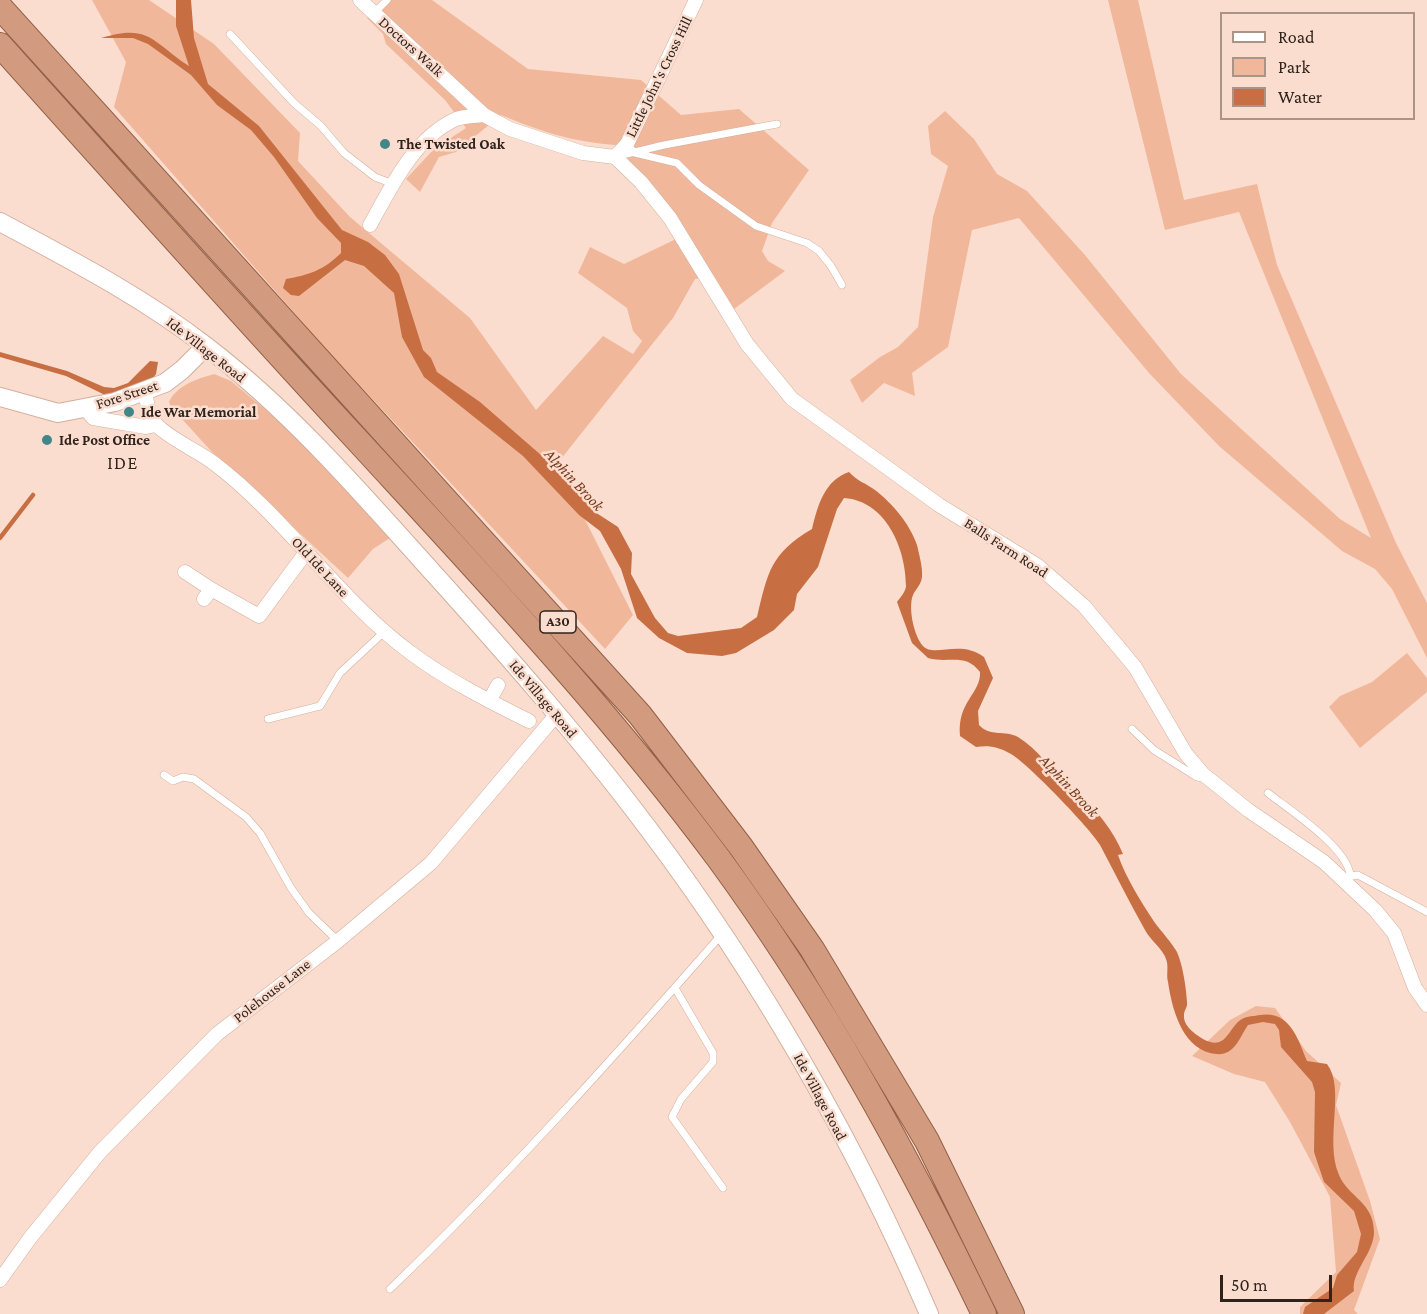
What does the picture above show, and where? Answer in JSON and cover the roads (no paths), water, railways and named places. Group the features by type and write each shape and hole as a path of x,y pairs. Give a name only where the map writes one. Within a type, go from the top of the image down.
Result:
{"highway":[{"name":"A30","path":"0,7 230,258 648,724 741,847 812,949 882,1062 927,1141 1012,1314"},
{"name":"A30","path":"0,45 509,605 619,731 698,833 791,965 860,1075 907,1158 984,1314"}],"street":[{"name":"Doctors Walk","path":"360,0 461,93"},
{"name":"Little John's Cross Hill","path":"615,157 631,149 696,0"},
{"path":"461,93 484,115 510,129 583,153 615,157"},
{"path":"457,118 461,93"},
{"path":"370,225 393,184 423,142 457,118 484,115"},
{"name":"Balls Farm Road","path":"615,157 641,182 670,218 747,344 792,399 939,505 1038,566 1059,584 1115,641 1155,698 1186,754 1209,778 1248,810 1346,877 1394,933 1415,988 1427,1005"},
{"name":"Ide Village Road","path":"0,222 94,273 159,313 206,346 317,447 489,635 649,829 722,934 810,1076 903,1252 929,1314"},
{"name":"Fore Street","path":"0,397 57,413 85,408 145,393 182,370 206,346"},
{"path":"85,408 93,418 146,427 156,425 152,419 145,393"},
{"name":"Old Ide Lane","path":"156,425 216,465 307,551 345,594 411,654 489,701 529,721"},
{"path":"185,573 207,594 259,616 307,551"},
{"path":"489,701 498,685"},
{"name":"Polehouse Lane","path":"0,1280 30,1238 100,1152 217,1034 338,941 431,863 556,714"}],"lane":[{"path":"374,13 387,0"},
{"path":"230,34 294,102 321,126 344,153 375,177 393,184"},
{"path":"631,149 777,124"},
{"path":"631,149 678,163 699,185 756,226 807,243 819,250 842,285"},
{"path":"268,719 320,706 340,674 385,631"},
{"path":"1132,729 1154,750 1197,777 1209,778"},
{"path":"164,775 173,781 183,777 194,779 246,817 260,833 291,888 314,919 338,941"},
{"path":"1268,793 1327,840 1349,866 1346,877 1372,881 1427,912"},
{"path":"390,1289 456,1226 722,934"},
{"path":"675,988 712,1053 713,1062 681,1100 672,1117 723,1188"}],"water":[{"path":"176,0 191,0 194,38 208,84 259,126 342,230 368,242 385,255 399,274 423,350 431,358 437,372 480,402 549,462 557,464 598,514 618,527 632,553 631,574 655,618 668,633 678,636 741,628 757,617 764,588 773,565 787,547 812,529 823,495 840,476 849,472 888,501 914,537 921,561 921,580 911,603 913,623 920,642 928,649 966,649 984,657 993,678 978,711 979,725 988,731 1013,735 1025,742 1067,786 1086,801 1110,829 1123,854 1118,855 1134,890 1177,952 1185,983 1187,1004 1184,1019 1187,1026 1203,1039 1217,1042 1226,1037 1242,1019 1260,1015 1279,1017 1296,1035 1307,1061 1327,1064 1335,1087 1333,1146 1339,1175 1343,1183 1365,1207 1373,1222 1373,1240 1356,1277 1354,1291 1324,1314 1303,1314 1305,1307 1333,1288 1337,1275 1357,1252 1361,1234 1354,1211 1324,1182 1314,1152 1315,1092 1312,1082 1281,1047 1279,1030 1275,1024 1263,1022 1248,1025 1230,1051 1218,1054 1200,1049 1185,1034 1172,1003 1167,979 1167,962 1164,955 1145,930 1094,837 1058,796 1019,760 998,748 976,747 960,736 962,714 977,686 980,672 962,660 928,658 912,643 897,602 906,586 902,557 898,543 883,518 872,508 859,501 844,498 837,509 818,567 797,594 794,610 774,630 736,653 722,656 687,653 659,638 637,618 621,569 600,531 579,515 523,456 424,377 402,337 394,293 364,266 345,260 299,296 291,295 283,288 286,279 309,273 328,264 341,253 341,243 317,218 274,157 251,130 217,105 191,75 148,44 133,38 101,38 117,34 141,34 150,37 189,66 176,26"},
{"path":"0,352 67,371 104,387 114,388 128,383 150,361 158,362 156,374 149,384 105,395 66,376 0,357"}],"waterway":[{"path":"0,538 33,495"}],"place":[{"name":"The Twisted Oak","path":"385,144"},
{"name":"Ide War Memorial","path":"129,412"},
{"name":"Ide Post Office","path":"47,440"}],"district":[{"name":"IDE","path":"123,463"}],"water label":[{"name":"Alphin Brook","path":"574,480"},
{"name":"Alphin Brook","path":"1069,786"}]}
